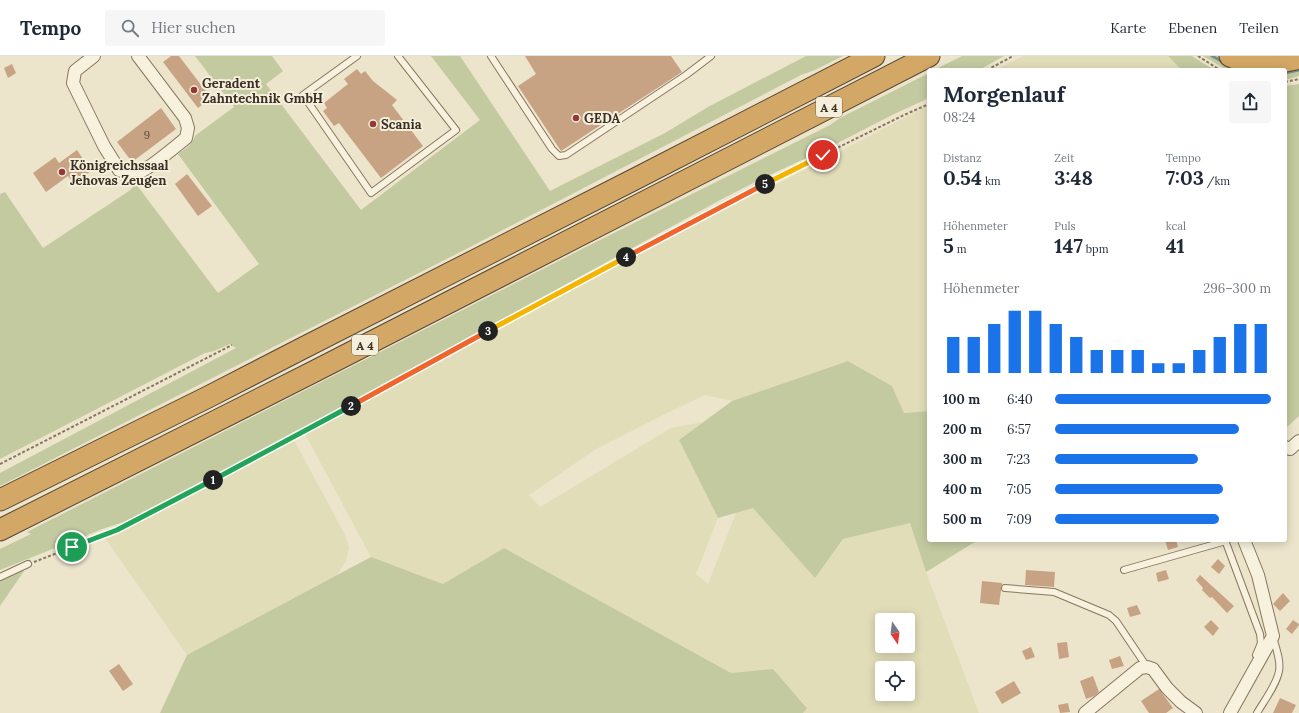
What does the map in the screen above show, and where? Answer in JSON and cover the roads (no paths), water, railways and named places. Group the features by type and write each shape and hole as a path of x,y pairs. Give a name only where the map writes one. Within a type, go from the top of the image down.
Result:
{"highway":[{"name":"A 4","path":"0,500 208,397 874,56"},
{"name":"A 4","path":"0,530 231,414 929,56"},
{"path":"1230,56 1236,59 1267,63 1282,58"}],"street":[{"path":"94,56 75,71 73,83 104,146 119,170 138,174 186,138 188,128 185,118 138,56"},
{"path":"1230,713 1273,636 1258,575 1245,542"},
{"path":"1085,713 1140,668 1147,667 1153,669 1167,688 1181,702 1196,713"}],"lane":[{"path":"357,56 303,95 371,193 456,130 398,56"},
{"path":"491,56 552,149 559,156 566,155 686,75 711,56"},
{"path":"1124,570 1218,542"},
{"path":"1225,713 1262,642 1226,542"},
{"path":"0,577 28,564"},
{"path":"1005,588 1054,592 1109,615 1116,621 1147,667"},
{"path":"1257,713 1273,686 1279,671 1279,662 1273,636"}],"waterway":[{"path":"1212,56 1225,63"},
{"path":"1287,73 1299,70"}],"place":[{"name":"Geradent Zahntechnik GmbH","path":"194,90"},
{"name":"GEDA","path":"576,118"},
{"name":"Scania","path":"373,124"},
{"name":"Königreichssaal Jehovas Zeugen","path":"62,172"}]}
